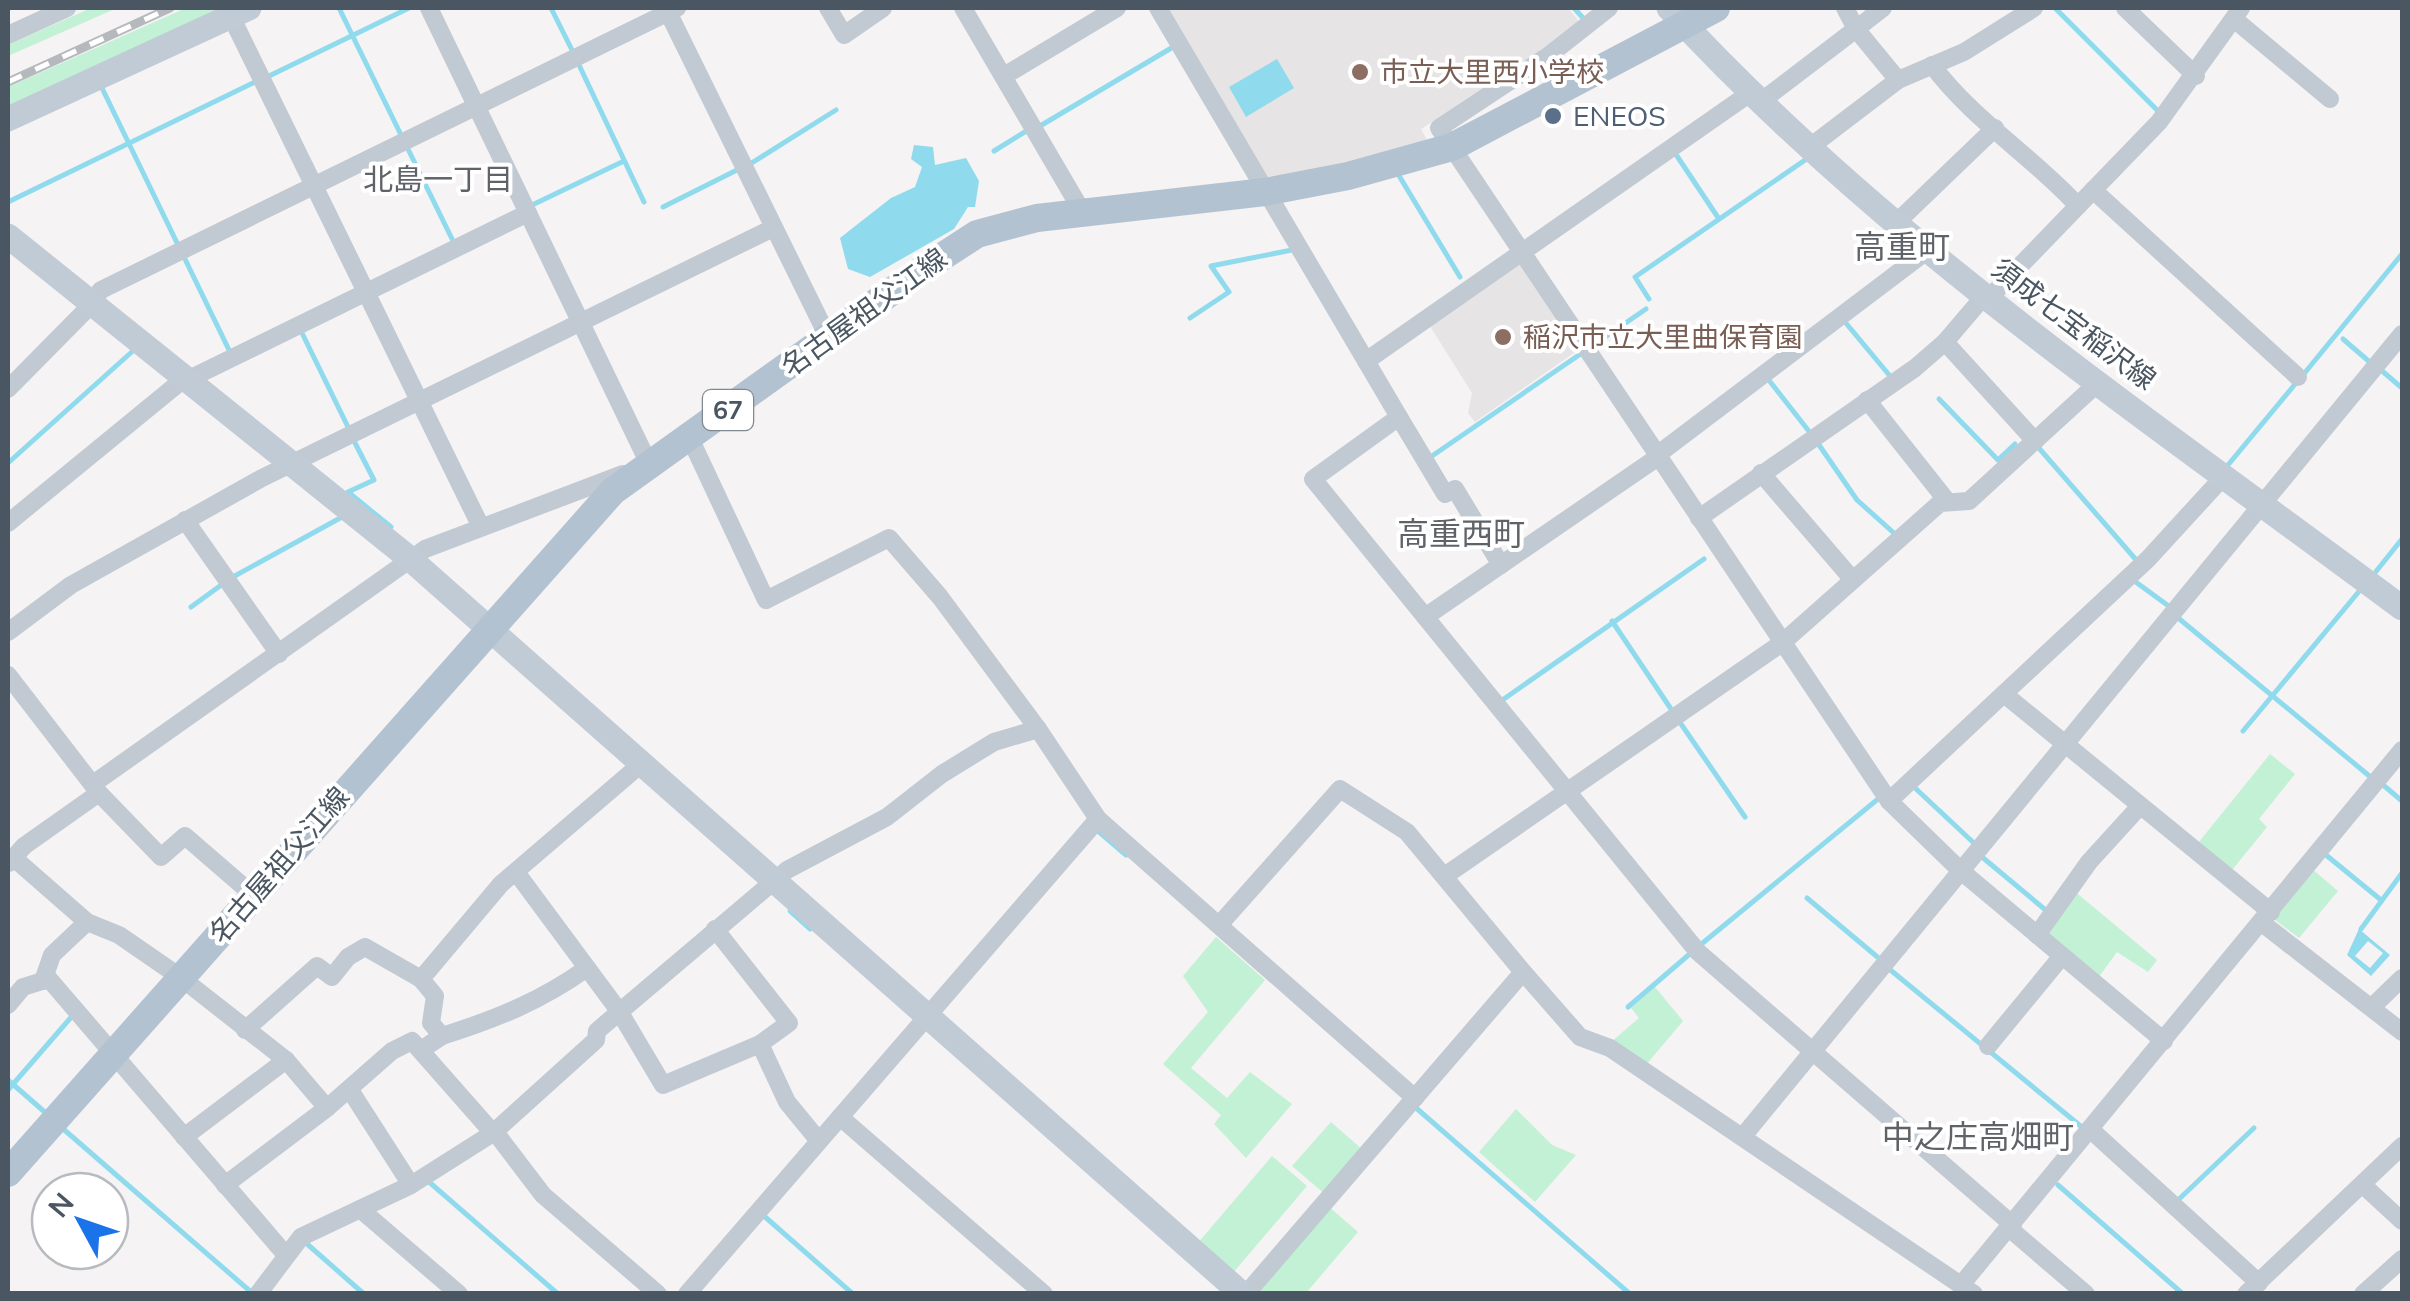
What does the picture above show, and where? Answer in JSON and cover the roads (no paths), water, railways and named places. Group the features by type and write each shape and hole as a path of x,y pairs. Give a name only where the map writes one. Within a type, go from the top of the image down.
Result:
{"main road":[{"name":"名古屋祖父江線","path":"8,1173 486,629 613,491 977,234 1037,218 1265,192 1348,176 1452,147 1677,16 1716,8"}],"street":[{"path":"8,35 67,8"},
{"path":"327,1108 286,1060 180,977 118,936 87,922 11,861 24,846 96,789 410,558 480,526 647,466 429,8"},
{"path":"828,8 844,35 883,8"},
{"path":"963,8 1083,213"},
{"path":"1004,76 1117,8"},
{"path":"1158,8 1446,494 1455,489 1501,565"},
{"path":"1609,8 1548,56 1439,128 1889,801 1962,871 2164,1041"},
{"path":"1845,8 1856,29 1898,80"},
{"path":"1366,361 1884,8"},
{"path":"1810,147 1898,80 1964,52 2034,8"},
{"path":"2125,8 2196,76"},
{"path":"8,119 236,10 315,186 480,526"},
{"path":"8,390 102,290 671,10 829,339"},
{"path":"1698,518 1945,342 2078,206 2196,76 2234,12 2330,99"},
{"name":"須成七宝稲沢線","path":"1677,16 1810,147 1896,224 1987,297 2402,608"},
{"path":"1932,65 1955,96 2040,165 2078,206"},
{"path":"1896,224 1994,128"},
{"path":"2093,190 2298,378"},
{"path":"8,523 186,379 528,213"},
{"path":"8,632 71,584 290,463 773,228"},
{"path":"8,236 410,558 926,1018 1244,1294 1524,972"},
{"path":"1425,616 1657,456 1928,250"},
{"path":"1744,1136 2402,334"},
{"path":"1945,342 2035,440"},
{"path":"1866,400 1947,501 1958,504 1969,500 2100,381"},
{"path":"1400,417 1313,479 1698,952 2086,1294"},
{"path":"690,436 766,600 889,538 940,597 1038,729 1098,819 1415,1098"},
{"path":"1761,473 1853,580"},
{"path":"1889,801 2148,558 2225,475"},
{"path":"1446,875 1782,644 1947,501"},
{"path":"186,520 279,654"},
{"path":"8,675 96,789 161,857 185,836 252,894"},
{"path":"2004,694 2402,1032"},
{"path":"262,1292 300,1238 411,1185 494,1133 596,1040 597,1031 787,870 887,818 942,774 994,742 1038,729"},
{"path":"1220,924 1340,788 1385,814 1446,875 1482,926 1580,1037 1610,1048 1968,1289 2012,1227 2402,750"},
{"path":"421,980 516,872 640,765"},
{"path":"2037,935 2090,862 2140,806"},
{"path":"687,1294 1098,819"},
{"path":"516,872 619,1012 663,1084 760,1044 789,1023 716,929"},
{"path":"43,980 52,955 87,922"},
{"path":"245,1030 317,966 332,977 348,957 365,947 421,980 434,996 437,1007 431,1023 442,1036"},
{"path":"1988,1046 2062,956"},
{"path":"421,1050 442,1036 508,1015 549,995 587,968"},
{"path":"2372,1007 2402,978"},
{"path":"8,1005 22,987 48,979 286,1254"},
{"path":"226,1185 350,1090 392,1051 412,1040 543,1195 658,1294"},
{"path":"760,1044 787,1102 819,1141"},
{"path":"184,1137 286,1060"},
{"path":"350,1090 411,1185"},
{"path":"840,1117 1044,1294"},
{"path":"2091,1130 2253,1288 2401,1152"},
{"path":"2364,1186 2402,1221"},
{"path":"360,1209 458,1294"},
{"path":"2364,1294 2402,1259"}],"water":[{"path":"1277,59 1294,88 1246,117 1229,87"},
{"path":"914,145 933,147 935,165 966,158 979,181 975,207 968,207 954,229 870,277 848,269 840,238 891,198 915,187 922,167 911,159"},
{"path":"2359,929 2390,955 2371,976 2347,955","holes":["2368,941 2383,953 2370,968 2355,956"]}],"waterway":[{"path":"339,8 402,137"},
{"path":"267,77 409,8"},
{"path":"551,8 573,52"},
{"path":"1574,8 1584,19"},
{"path":"2055,8 2157,110"},
{"path":"1040,126 1173,47"},
{"path":"579,65 644,202"},
{"path":"8,202 255,82"},
{"path":"102,88 179,247"},
{"path":"750,164 836,110"},
{"path":"994,151 1028,130"},
{"path":"407,147 454,243"},
{"path":"1675,153 1719,219"},
{"path":"1649,299 1635,277 1808,158"},
{"path":"530,206 624,161"},
{"path":"663,207 737,170"},
{"path":"1398,174 1460,277"},
{"path":"1190,318 1229,292 1211,266 1292,250"},
{"path":"2303,375 2402,254"},
{"path":"184,257 230,352"},
{"path":"1592,346 1646,309"},
{"path":"1845,322 1890,376"},
{"path":"301,331 348,427"},
{"path":"2343,339 2372,364"},
{"path":"8,463 135,349"},
{"path":"1432,456 1579,355"},
{"path":"2381,370 2402,388"},
{"path":"1768,379 1808,430"},
{"path":"2228,465 2296,383"},
{"path":"1939,399 1998,460 2015,444"},
{"path":"353,439 374,480 348,492 391,527"},
{"path":"1817,442 1857,500 1895,534"},
{"path":"2038,447 2138,562"},
{"path":"231,578 342,517"},
{"path":"2374,574 2402,539"},
{"path":"1501,701 1704,559"},
{"path":"2133,580 2170,607"},
{"path":"191,607 224,583"},
{"path":"2243,731 2361,589"},
{"path":"2177,617 2373,779"},
{"path":"1612,621 1673,712"},
{"path":"1679,721 1745,817"},
{"path":"2382,784 2402,801"},
{"path":"1914,787 1976,845"},
{"path":"1699,946 1878,799"},
{"path":"1098,831 1126,855"},
{"path":"2326,855 2381,900"},
{"path":"1982,857 2048,912"},
{"path":"2361,929 2402,873"},
{"path":"1807,898 1881,960"},
{"path":"790,911 810,929"},
{"path":"1628,1007 1692,952"},
{"path":"1888,968 2083,1128"},
{"path":"8,1090 73,1015"},
{"path":"8,1080 47,1114"},
{"path":"1415,1107 1630,1294"},
{"path":"61,1127 251,1292"},
{"path":"2177,1201 2254,1128"},
{"path":"428,1181 558,1294"},
{"path":"2058,1185 2183,1294"},
{"path":"764,1216 853,1294"},
{"path":"306,1243 364,1294"}],"railway":[{"path":"8,82 170,8"}],"place":[{"name":"市立大里西小学校","path":"1360,72"},
{"name":"ENEOS","path":"1553,116"},
{"name":"稲沢市立大里曲保育園","path":"1503,337"}],"district":[{"name":"北島一丁目","path":"438,180"},
{"name":"高重町","path":"1902,247"},
{"name":"高重西町","path":"1461,534"},
{"name":"中之庄高畑町","path":"1978,1137"}]}
